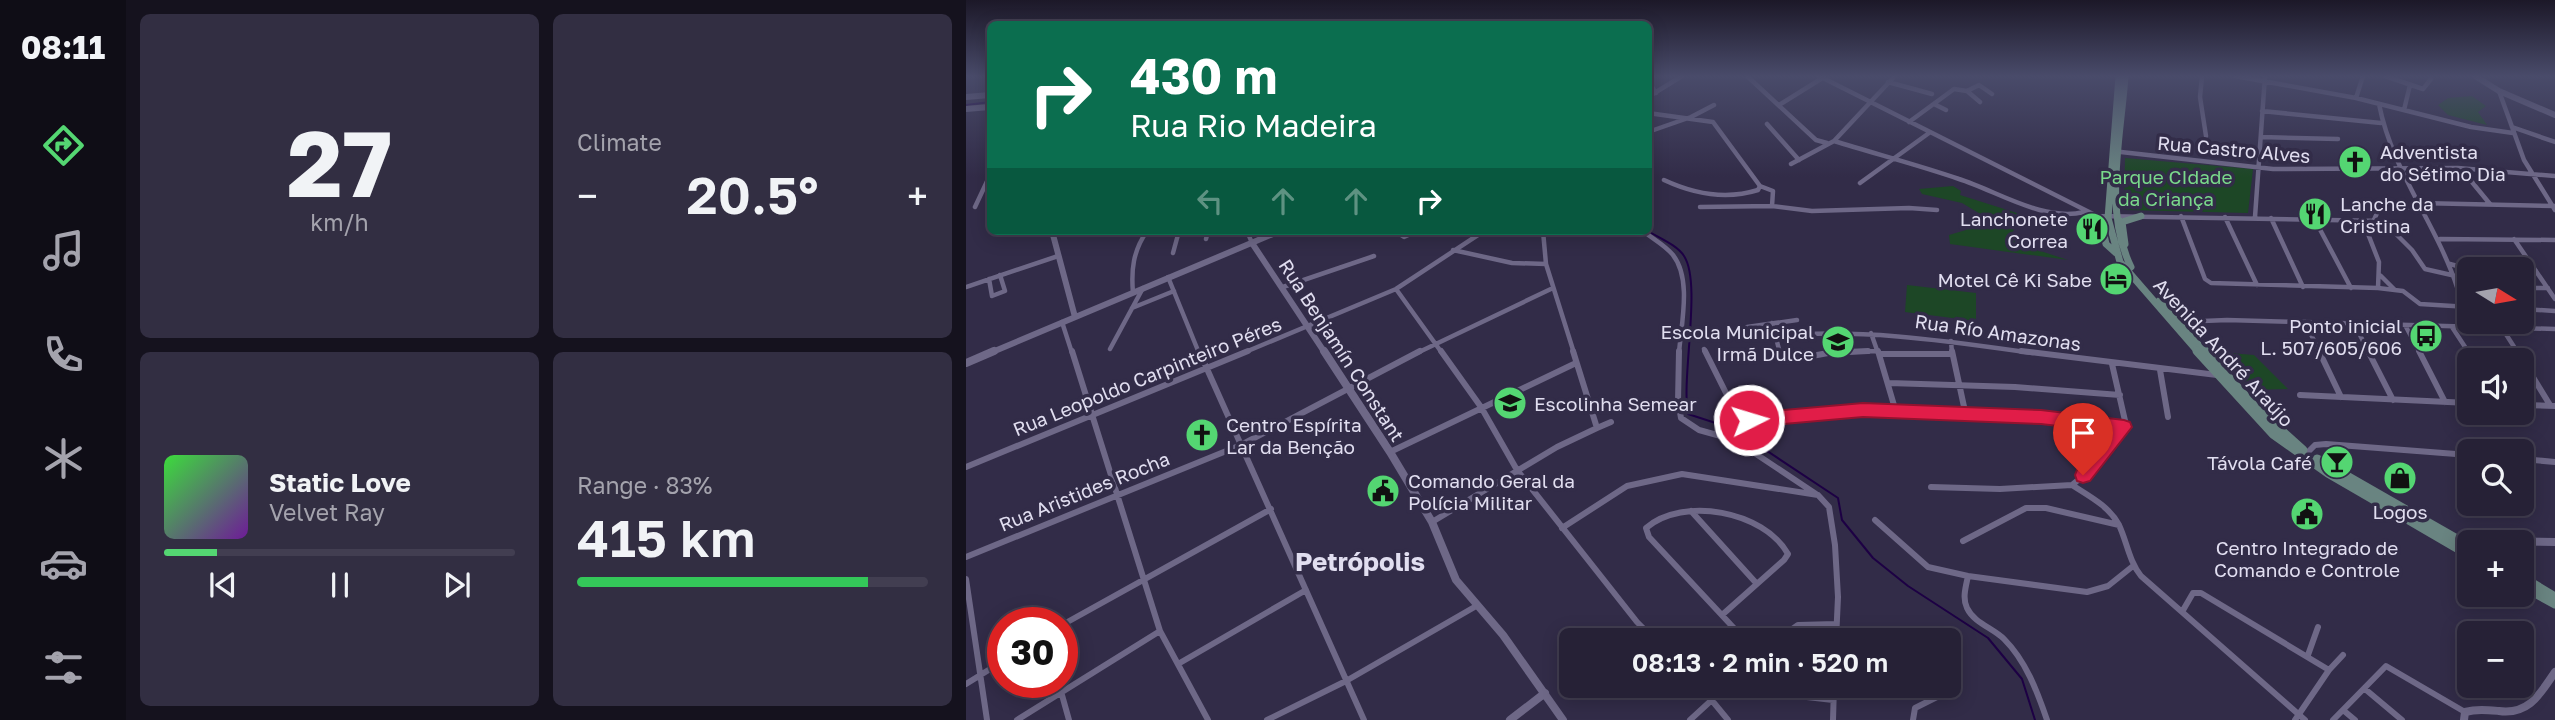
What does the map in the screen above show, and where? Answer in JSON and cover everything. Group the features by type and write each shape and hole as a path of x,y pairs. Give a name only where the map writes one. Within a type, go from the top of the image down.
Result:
{"main road":[{"name":"Avenida André Araújo","path":"2118,110 2115,219 2119,253 2134,280 2217,375 2273,434 2289,447 2328,473 2457,542"},
{"name":"Avenida André Araújo","path":"2115,219 2123,110"},
{"path":"2119,253 2125,246 2115,219 2141,216"},
{"name":"Avenida André Araújo","path":"2119,253 2266,418 2307,453 2457,542"},
{"path":"2534,584 2555,597"},
{"path":"2534,593 2555,604"}],"street":[{"path":"1652,131 1705,110"},
{"path":"1784,110 1816,139 1827,143"},
{"path":"1791,164 1834,141 1862,110"},
{"path":"1884,110 2083,213"},
{"path":"1909,122 1926,110"},
{"path":"2201,110 2206,136"},
{"path":"2380,110 2385,138 2399,170 2440,239 2457,287"},
{"path":"2404,110 2471,127 2513,133"},
{"path":"2505,110 2531,172 2554,207"},
{"path":"2255,217 2262,111 2381,122"},
{"path":"1652,113 1691,117 1715,123 1760,186 1773,191 1772,206"},
{"path":"1767,124 1799,160"},
{"path":"2511,127 2555,142"},
{"path":"1860,183 1928,133"},
{"path":"2262,137 2338,139"},
{"path":"1834,141 1960,179 2045,211 2083,213 2115,219"},
{"name":"Rua Castro Alves","path":"2121,152 2260,169 2462,170 2531,172 2555,176"},
{"path":"2462,170 2490,204"},
{"path":"1664,180 1681,187 1720,194 1750,193 1760,186"},
{"path":"975,207 987,181"},
{"path":"2374,220 2380,206 2490,204 2554,207"},
{"path":"1700,207 1772,206 1824,211 1909,208 1937,210"},
{"path":"2141,216 2374,220 2387,223 2425,269 2457,276"},
{"path":"2181,216 2205,279 2215,285 2395,289 2403,291 2420,304 2457,306"},
{"path":"2225,217 2257,285"},
{"path":"2271,218 2303,287"},
{"path":"2315,220 2351,288"},
{"path":"2363,221 2378,259 2381,276 2378,288"},
{"path":"1053,235 1075,317"},
{"path":"1133,293 1131,266 1135,251 1145,235"},
{"path":"1173,253 1178,235"},
{"path":"1206,239 1207,235"},
{"path":"1249,235 1252,243"},
{"path":"966,363 1271,235"},
{"name":"Rua Leopoldo Carpinteiro Péres","path":"966,467 1396,289 1477,235"},
{"path":"1543,235 1546,264 1597,428"},
{"path":"1648,235 1676,259 1681,273 1678,386 1681,418 1694,428 1722,434 1735,440 1818,495 1829,507 1837,573 1836,628"},
{"path":"2440,239 2555,240"},
{"path":"2514,239 2555,299"},
{"name":"Rua Benjamín Constant","path":"1252,243 1390,452 1432,522 1452,574 1563,720"},
{"path":"1453,250 1512,263 1546,264"},
{"path":"966,287 1058,256"},
{"path":"1283,287 1374,256"},
{"path":"2450,264 2457,266"},
{"path":"989,279 992,296 995,296 1005,291 1000,275"},
{"path":"2381,276 2395,289"},
{"path":"1168,277 1206,369 1364,720"},
{"path":"1110,349 1143,288"},
{"name":"Rua Aristides Rocha","path":"966,557 1241,444 1436,343 1553,288"},
{"path":"2534,288 2548,288"},
{"path":"1396,289 1481,407 1517,470 1643,628"},
{"path":"1132,308 1174,291"},
{"path":"2534,310 2555,311"},
{"path":"1747,327 1797,320"},
{"path":"2179,322 2305,321 2457,327"},
{"path":"2305,321 2341,397"},
{"path":"1062,322 1160,631 1208,720"},
{"path":"1772,323 1774,336 1784,360 1796,361 1828,353 1952,354"},
{"path":"2354,323 2393,400"},
{"path":"2406,325 2445,402"},
{"path":"2452,327 2465,348"},
{"path":"2534,329 2553,329 2555,335"},
{"name":"Rua Río Amazonas","path":"1774,336 1806,332 1871,333 2217,375"},
{"path":"1871,333 1896,412"},
{"path":"2506,334 2552,406"},
{"path":"1951,341 1966,416"},
{"path":"1704,349 1736,413 1744,420 1852,410 2041,417 2124,427"},
{"path":"1390,452 1576,363"},
{"path":"2072,485 2124,427 2126,421 2112,364"},
{"path":"2160,370 2168,417"},
{"path":"1889,383 2120,395"},
{"path":"2300,395 2457,402"},
{"path":"2534,405 2552,406"},
{"path":"1432,522 1517,470 1611,422"},
{"path":"2307,453 2315,445 2326,444 2457,454"},
{"path":"2534,460 2555,462"},
{"path":"1562,528 1627,486 1682,474 1818,495"},
{"path":"1931,487 2000,489 2072,485 2111,512 2119,525 2133,566 2300,718 2329,670 2343,655"},
{"path":"1963,541 2026,508 2046,508 2119,525"},
{"path":"1078,616 1271,509"},
{"path":"1691,511 1757,584"},
{"path":"1722,615 1787,557 1788,550 1784,543 1771,530 1751,522 1691,511 1654,519 1646,528 1649,537 1734,628"},
{"path":"1875,520 1928,567 1968,576 2087,592 2108,586 2133,566"},
{"path":"2534,542 2555,542"},
{"path":"1968,576 1966,607 1999,634 2018,656 2034,685 2047,720"},
{"path":"966,579 987,720"},
{"path":"1178,664 1306,590"},
{"path":"2182,612 2193,593 2201,593 2329,670"},
{"path":"1267,720 1346,681 1478,606"},
{"path":"1794,628 1798,625 1836,624"},
{"path":"2308,655 2318,627"},
{"path":"1078,685 1160,631"},
{"path":"2333,720 2365,690 2380,669 2386,666 2464,716 2474,708 2519,711 2530,705 2555,672"},
{"path":"966,684 987,671"},
{"path":"2365,690 2402,720"},
{"path":"1510,720 1545,693"},
{"path":"1017,720 1057,698"},
{"path":"1063,698 1069,720"},
{"path":"1816,698 1833,700 1833,720"},
{"path":"1913,720 1915,708 1935,698"},
{"path":"1690,720 1713,699 1728,720"},
{"path":"2343,710 2355,720"}],"green space":[{"path":"2443,110 2481,110 2478,112 2487,125 2448,115"},
{"name":"Parque CIdade da Criança","path":"2125,158 2253,169 2248,213 2124,210"},
{"path":"1953,186 1961,191 1960,195 2020,214 2013,232 2019,244 2068,260 1950,244 1949,235 1966,230 1982,215 1962,203 1922,194 1919,189"},
{"path":"1907,285 1976,293 1976,321 1905,312"},
{"path":"2216,352 2254,355 2288,389 2248,390"}],"waterway":[{"path":"1652,233 1681,252 1689,269 1691,308 1688,414 1734,429 1838,498 1842,520 1873,558 1908,586 1988,638 2022,679 2035,720"}],"place":[{"name":"Adventista do Sétimo Dia","path":"2355,162"},
{"name":"Lanche da Cristina","path":"2315,214"},
{"name":"Lanchonete Correa","path":"2092,229"},
{"name":"Motel Cê Ki Sabe","path":"2116,279"},
{"name":"Ponto inicial L. 507/605/606","path":"2426,336"},
{"name":"Escola Municipal Irmã Dulce","path":"1838,342"},
{"name":"Escolinha Semear","path":"1510,403"},
{"name":"Centro Espírita Lar da Benção","path":"1202,435"},
{"name":"Távola Café","path":"2337,462"},
{"name":"Logos","path":"2400,478"},
{"name":"Comando Geral da Polícia Militar","path":"1383,491"},
{"name":"Centro Integrado de Comando e Controle","path":"2307,514"}],"district":[{"name":"Petrópolis","path":"1360,561"}],"route":[{"path":"1749,420 1863,410 1993,417 2028,416 2124,427 2083,475"}]}
